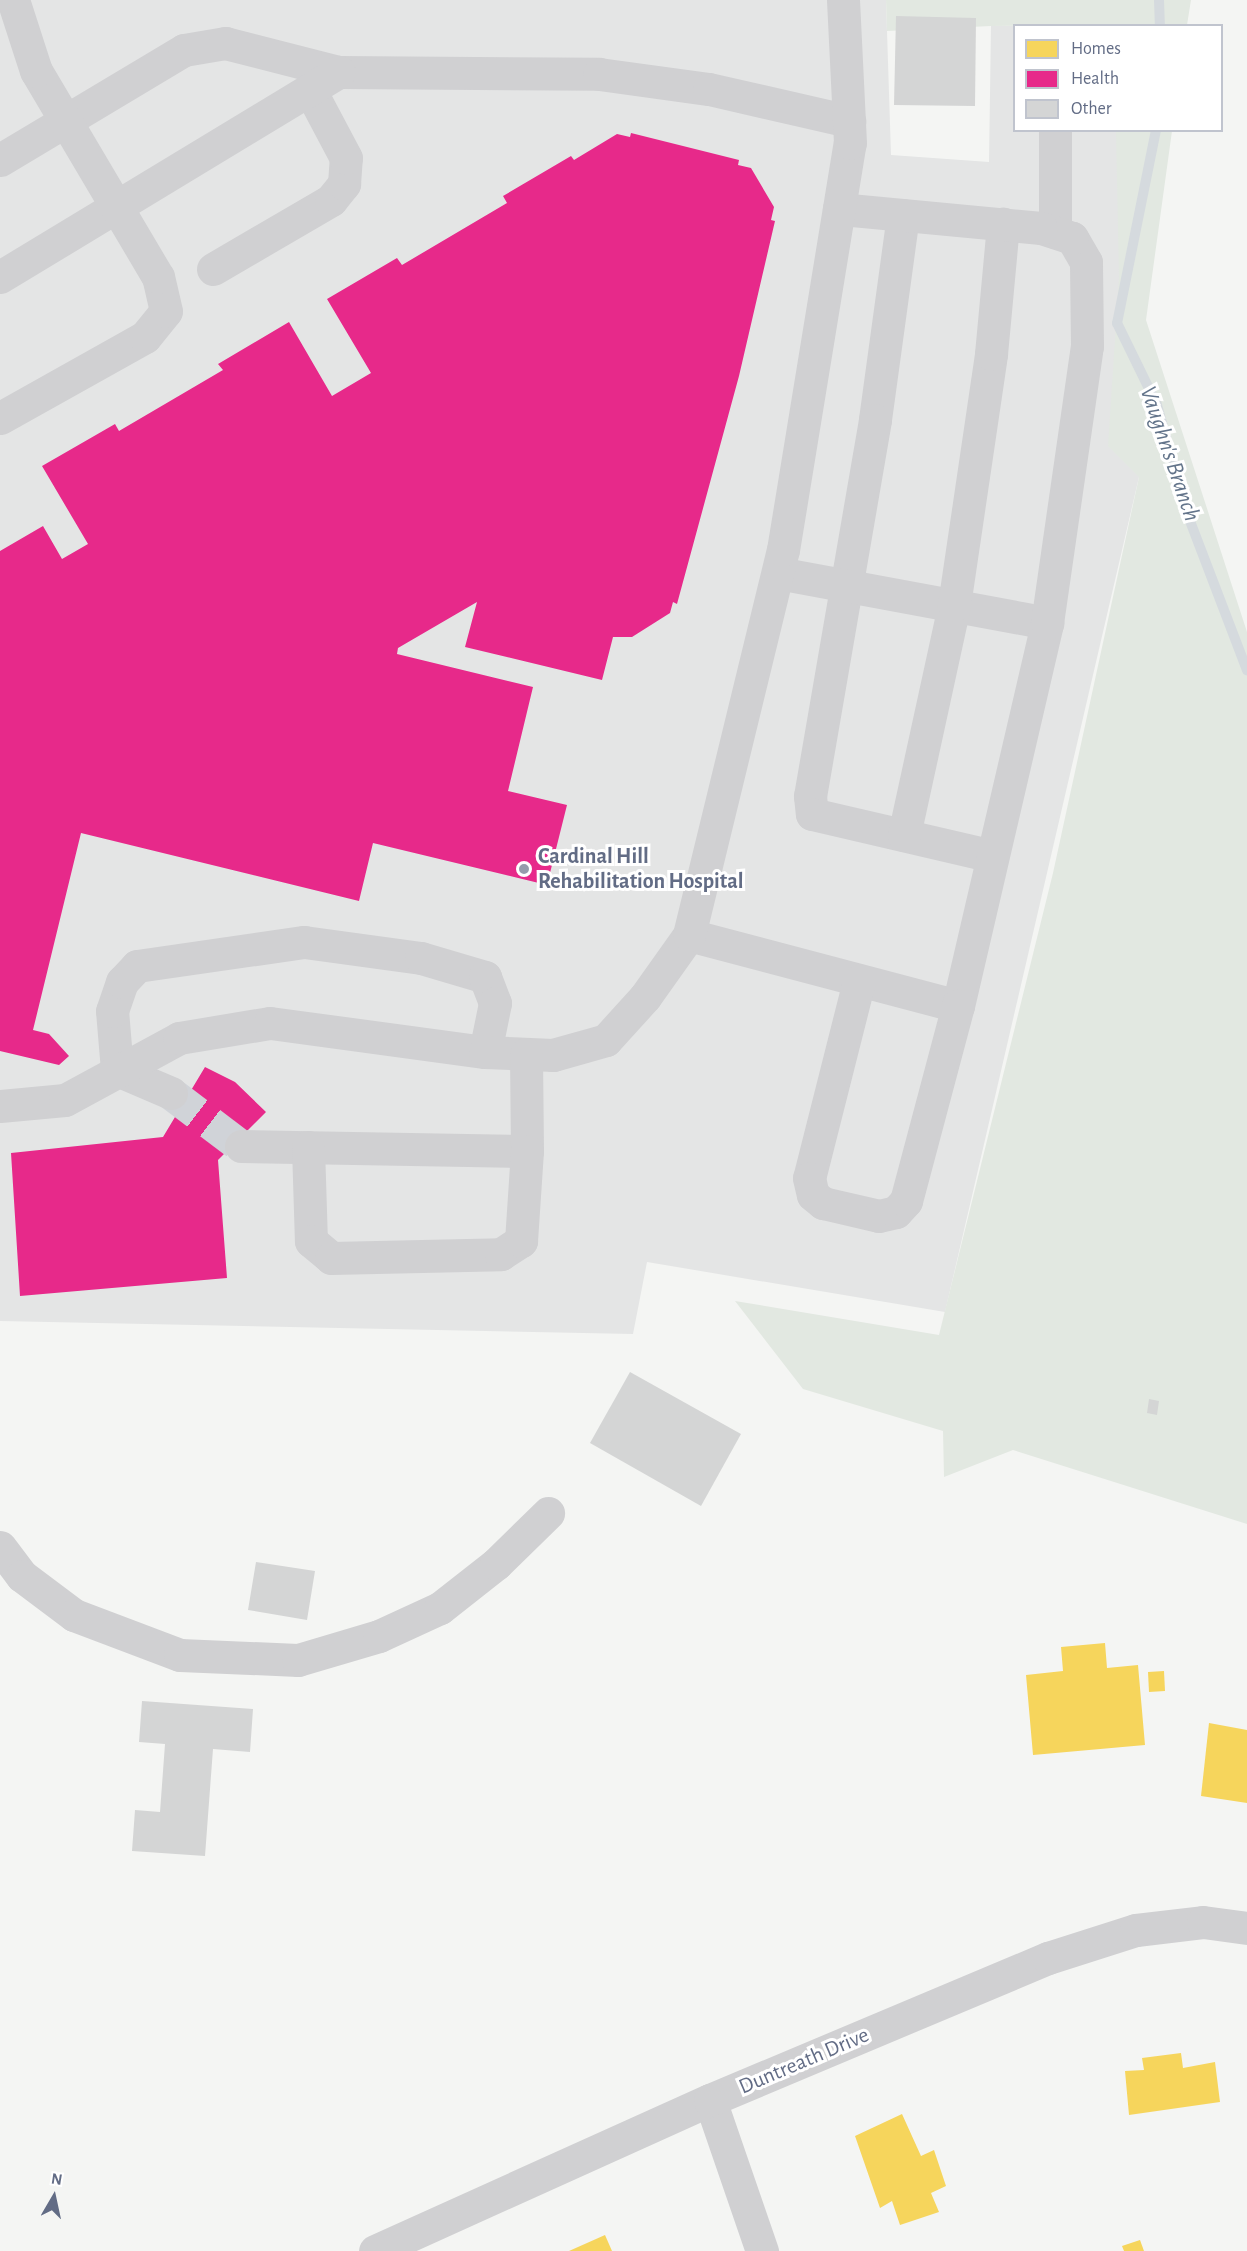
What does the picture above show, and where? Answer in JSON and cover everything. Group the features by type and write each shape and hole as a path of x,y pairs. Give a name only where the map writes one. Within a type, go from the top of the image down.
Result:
{"street":[{"path":"0,418 145,337 166,311 158,277 36,71 13,0"},
{"path":"0,1106 65,1100 179,1038 270,1023 485,1052 553,1055 606,1040 645,997 689,935 778,573 850,143 843,0"},
{"path":"0,160 184,50 225,43 339,72 599,74 709,89 849,121"},
{"path":"0,277 339,72"},
{"path":"213,269 331,200 344,184 346,158 310,90"},
{"path":"1055,132 1055,232"},
{"path":"839,209 1003,224 1055,232 1072,238 1086,262 1087,346 1047,622 958,1006 906,1201 896,1212 879,1216 823,1203 813,1195 809,1178 859,981"},
{"path":"903,215 875,420 810,796 812,814 992,856"},
{"path":"904,835 954,605 991,354 1003,224"},
{"path":"778,573 1047,622"},
{"path":"689,935 958,1006"},
{"path":"117,1070 112,1011 122,982 137,966 304,942 421,958 484,977 495,1003 485,1052"},
{"path":"308,1147 312,1241 331,1258 501,1254 521,1241 527,1150 526,1054"},
{"path":"117,1070 171,1093"},
{"path":"241,1146 527,1150"},
{"path":"0,1547 22,1576 74,1615 180,1655 298,1660 379,1636 440,1608 496,1564 548,1513"},
{"name":"Duntreath Drive","path":"375,2251 710,2100 1048,1958 1125,1933 1203,1922 1247,1928"},
{"path":"710,2100 762,2251"}],"shaded area":[{"name":"Cardinal Hill Rehabilitation Hospital","path":"0,0 886,0 891,155 989,162 991,26 1013,26 1013,132 1136,132 1139,477 945,1312 647,1262 633,1334 0,1321"},
{"path":"886,0 1191,0 1187,24 1013,24 1013,26 887,31"},
{"path":"1116,132 1172,132 1146,320 1247,632 1247,1524 1013,1450 944,1477 943,1431 803,1389 735,1301 939,1335 1053,873 1139,477 1108,446 1119,278"}],"building: Homes":[{"path":"1105,1643 1107,1668 1138,1665 1145,1745 1033,1755 1026,1675 1063,1671 1061,1647"},
{"path":"1164,1671 1165,1691 1149,1692 1148,1672"},
{"path":"1209,1723 1247,1730 1247,1803 1201,1796"},
{"path":"1181,2053 1183,2068 1215,2062 1220,2102 1129,2115 1125,2071 1144,2070 1142,2058"},
{"path":"902,2114 921,2156 934,2150 946,2186 931,2193 939,2212 900,2225 892,2201 880,2208 855,2136"},
{"path":"605,2235 612,2251 569,2251"},
{"path":"1140,2240 1144,2251 1124,2251 1122,2246"}],"building: Health":[{"path":"631,133 739,160 738,165 751,168 774,207 771,220 775,221 739,376 677,604 673,602 670,613 632,637 613,637 602,680 465,647 477,602 398,648 397,654 533,687 508,791 567,805 547,885 373,843 359,901 81,833 33,1030 49,1034 69,1056 59,1065 0,1051 0,551 43,526 62,559 88,544 42,466 115,424 119,431 223,370 218,364 289,322 332,396 371,373 327,299 397,258 402,265 507,203 503,196 571,156 574,160 617,134 630,137"},
{"path":"205,1067 235,1082 266,1112 218,1160 227,1278 20,1296 11,1153 163,1137"}],"building: Other":[{"path":"896,16 976,18 975,106 894,105"},
{"path":"630,1372 741,1434 701,1506 590,1443"},
{"path":"1149,1399 1159,1401 1157,1415 1147,1413"},
{"path":"256,1562 315,1571 307,1620 248,1610"},
{"path":"142,1701 253,1709 250,1752 213,1749 205,1856 132,1851 135,1810 160,1812 165,1744 139,1742"}],"waterway":[{"name":"Vaughn's Branch","path":"1159,0 1160,24"},
{"name":"Vaughn's Branch","path":"1156,132 1117,323 1157,405 1190,521 1247,670"}],"tunnel":[{"path":"171,1093 241,1146"}],"place":[{"name":"Cardinal Hill Rehabilitation Hospital","path":"524,869"}]}
